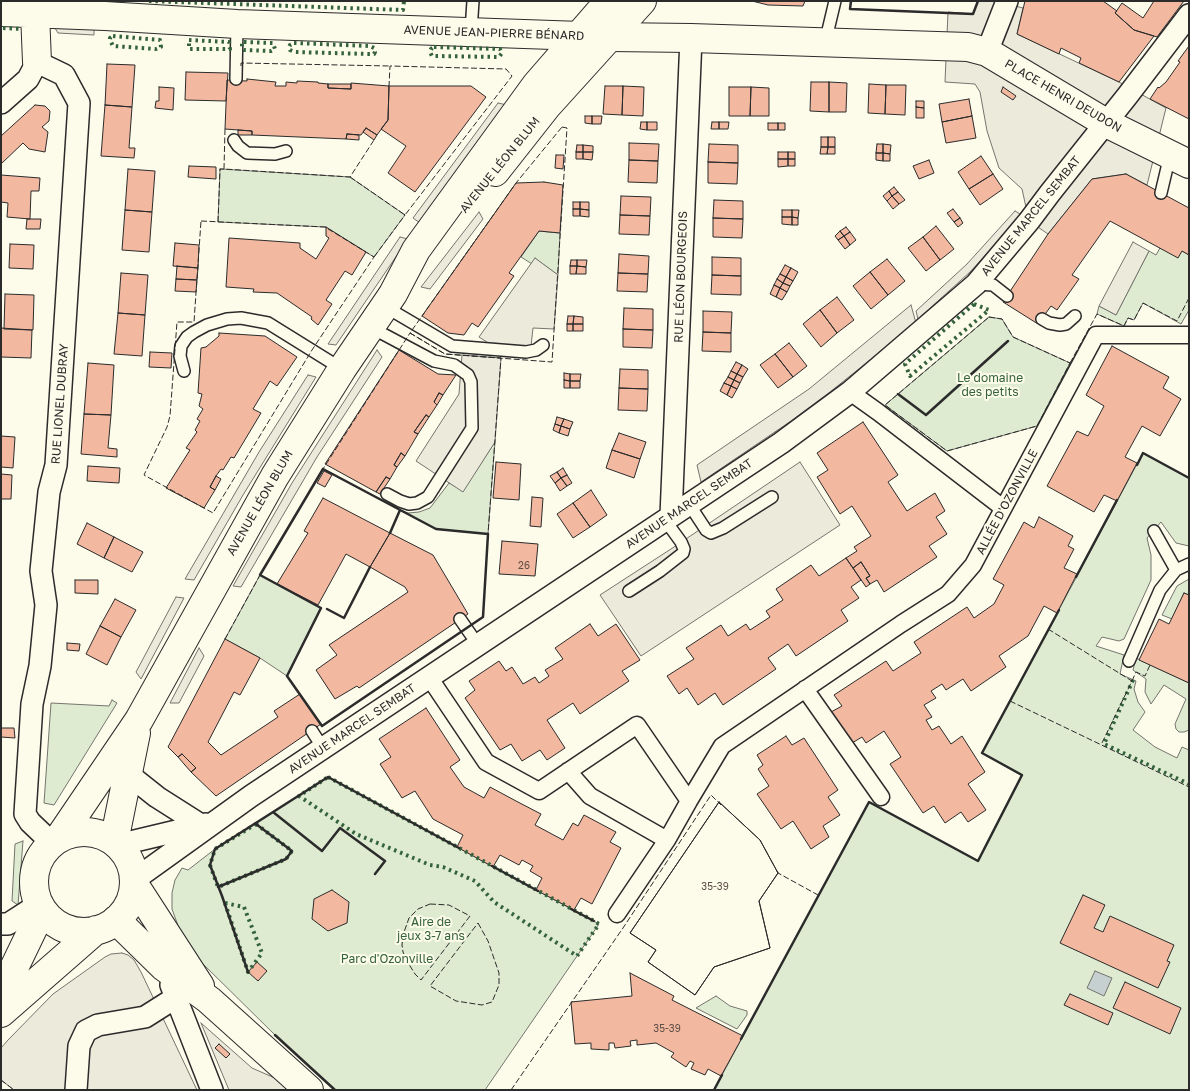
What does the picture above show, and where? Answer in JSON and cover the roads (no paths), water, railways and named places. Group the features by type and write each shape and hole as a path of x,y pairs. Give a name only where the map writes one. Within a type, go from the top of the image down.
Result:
{"main road":[{"name":"AVENUE LÉON BLUM","path":"55,841 139,720 206,596 275,476 342,369 383,309 416,250 536,85 609,1"},
{"name":"AVENUE LÉON BLUM","path":"383,309 547,106 642,1"},
{"name":"AVENUE JEAN-PIERRE BÉNARD","path":"1,12 35,14 77,8 237,24 968,47 987,52"},
{"path":"35,14 37,62"},
{"name":"PLACE HENRI DEUDON","path":"987,52 1106,123 1180,160"},
{"name":"AVENUE LÉON BLUM","path":"116,843 139,720"},
{"path":"106,925 81,932 66,929 52,921 40,907 34,892 36,865 43,853 55,841 81,832 93,832 116,843 129,861 134,882 209,1000"},
{"path":"1,1013 125,910 132,897 134,882"},
{"path":"1,994 40,907"},
{"path":"106,925 209,1000 309,1090"}],"street":[{"path":"987,52 1007,1"},
{"name":"AVENUE MARCEL SEMBAT","path":"134,882 318,739 429,677 781,443 850,392 976,284 1030,221 1055,186 1189,15"},
{"name":"RUE LÉON BOURGEOIS","path":"668,518 691,38"},
{"path":"1,103 28,80 37,62"},
{"name":"RUE LIONEL DUBRAY","path":"37,62 64,75 79,103 56,465 49,492 41,571 46,605 40,666 32,704 25,814 30,822 55,841"},
{"name":"ALLÉE D'OZONVILLE","path":"616,914 667,840 722,746 948,594 973,565 1096,335 1189,335"},
{"path":"850,392 1003,508"},
{"path":"429,677 486,762 539,791 637,725 689,801"},
{"path":"805,689 881,797"},
{"path":"568,771 590,796 667,840"},
{"path":"128,774 157,797 208,823"},
{"name":"AVENUE MARCEL SEMBAT","path":"116,843 208,823"},
{"path":"1,924 8,924 40,907"},
{"path":"164,967 212,1090"},
{"path":"76,1090 79,1046 86,1030 98,1025 145,1017 175,998"}],"lane":[{"path":"471,31 473,1"},
{"path":"825,43 835,1"},
{"path":"236,79 237,24"},
{"path":"234,140 247,153 275,154 286,150"},
{"path":"1161,193 1180,160"},
{"path":"976,284 993,285 1007,296"},
{"path":"383,309 452,346 526,352 543,346"},
{"path":"383,309 403,343 434,362 454,365 468,375 471,382 472,428 428,496 418,503 409,504 387,494"},
{"path":"1042,319 1049,323 1060,325 1066,324 1075,316"},
{"path":"184,371 180,356 182,346 187,338 207,325 227,319 241,318 268,323 342,369"},
{"path":"689,504 706,530 711,533 723,528 772,497"},
{"path":"629,591 683,553 684,549 681,542 668,518"},
{"path":"1154,531 1176,570"},
{"path":"1129,660 1160,590 1176,570 1189,564"},
{"path":"460,619 478,645"}],"park label":[{"name":"Le domaine des petits","path":"990,385"},
{"name":"Aire de jeux 3-7 ans","path":"431,929"},
{"name":"Parc d'Ozonville","path":"387,959"}]}
